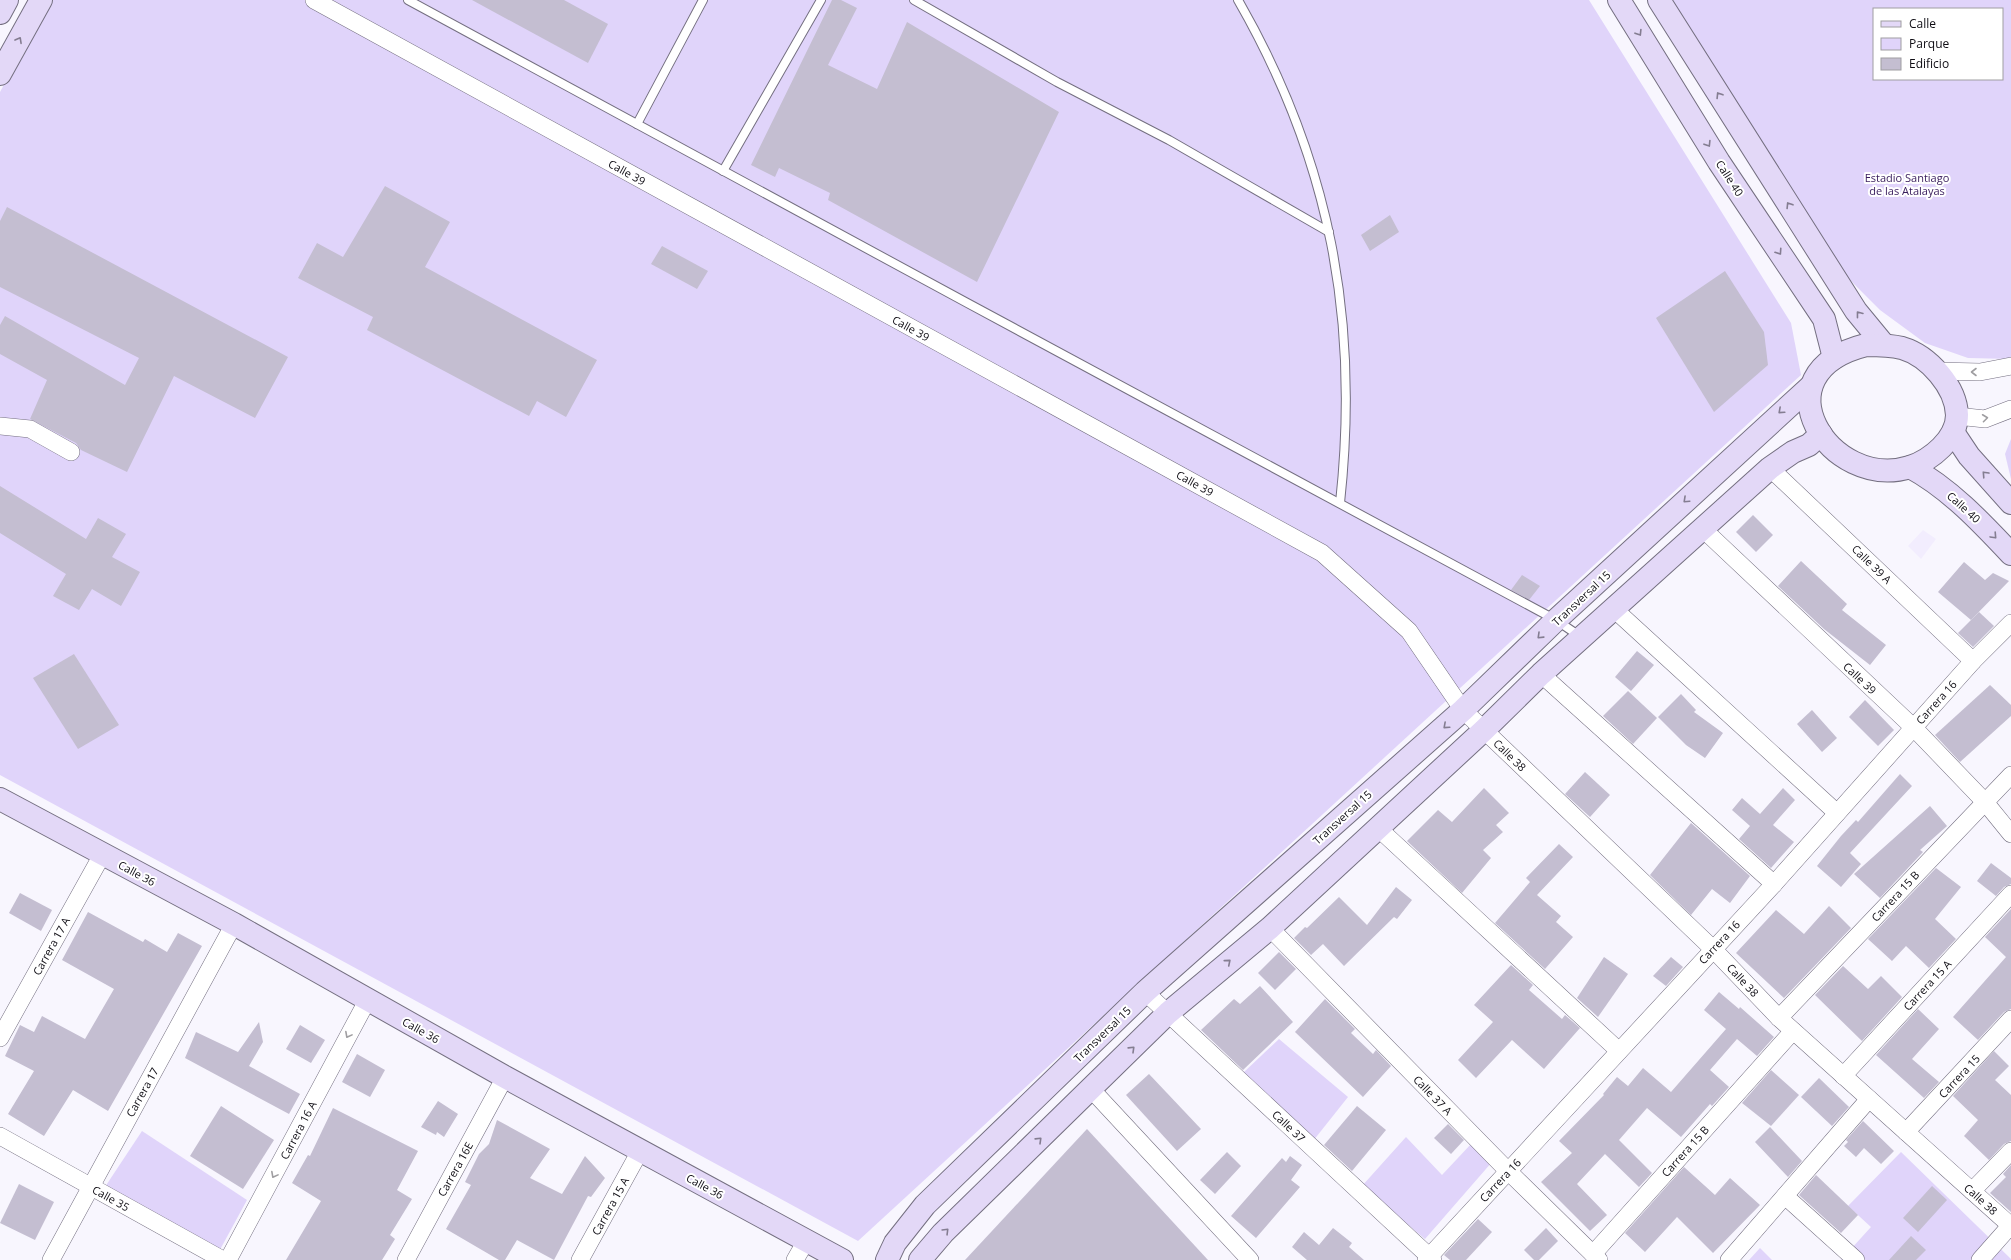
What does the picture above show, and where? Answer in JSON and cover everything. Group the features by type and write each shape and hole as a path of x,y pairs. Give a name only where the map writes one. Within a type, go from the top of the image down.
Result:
{"street":[{"path":"0,14 8,0"},
{"path":"0,74 41,0"},
{"name":"Calle 39","path":"314,0 1322,553 1409,631 1463,710"},
{"name":"Calle 40","path":"1619,0 1719,162 1824,318 1834,358"},
{"path":"1659,0 1856,311 1884,345"},
{"path":"1955,424 1942,447 1927,459 1910,466 1890,470 1870,469 1850,462 1834,450 1821,434 1812,411 1809,398 1811,386 1816,375 1834,358 1850,350 1866,345 1884,345 1904,349 1922,358 1937,371 1951,395 1955,424 1969,456 2011,503"},
{"path":"1937,371 1980,372 2011,366"},
{"name":"Transversal 15","path":"887,1260 894,1243 925,1204 1145,992 1463,710 1556,620 1811,386"},
{"path":"1955,424 1985,419 2011,409"},
{"path":"0,426 30,429 71,452"},
{"path":"920,1260 943,1233 1168,1013 1270,928 1484,730 1541,674 1770,468 1792,452 1809,445 1821,434"},
{"name":"Calle 40","path":"1910,466 1931,478 1983,524 2011,554"},
{"name":"Calle 39 A","path":"1770,468 1973,661"},
{"name":"Calle 39","path":"1703,529 1913,728 1984,802 2011,834"},
{"path":"1614,609 1837,813"},
{"name":"Carrera 16","path":"1429,1259 1508,1171 1774,884 1973,661 2011,623"},
{"path":"1541,674 1774,884"},
{"name":"Calle 38","path":"1463,710 1713,949 1779,1018 2011,1226"},
{"name":"Carrera 15 B","path":"1779,1018 2011,775"},
{"name":"Calle 36","path":"0,799 102,855 234,924 367,1001 842,1260"},
{"path":"1378,828 1619,1051"},
{"name":"Carrera 17 A","path":"0,1038 102,855"},
{"name":"Carrera 15 A","path":"1843,1076 2011,894"},
{"name":"Carrera 17","path":"51,1260 234,924"},
{"name":"Calle 37 A","path":"1270,928 1508,1171 1596,1257"},
{"name":"Calle 37","path":"1145,992 1429,1259"},
{"name":"Carrera 16 A","path":"228,1260 367,1001"},
{"name":"Carrera 15","path":"1906,1132 2011,1019"},
{"name":"Carrera 15 B","path":"1596,1257 1793,1031"},
{"name":"Carrera 16E","path":"406,1260 505,1077"},
{"path":"1091,1089 1250,1260"},
{"path":"1729,1260 1869,1099"},
{"name":"Calle 35","path":"0,1136 223,1260"},
{"name":"Carrera 15 A","path":"580,1260 640,1151"},
{"path":"1972,1191 2011,1151"},
{"path":"1785,1196 1856,1260"},
{"path":"1980,1260 2011,1226"},
{"path":"795,1260 806,1241"}],"lane":[{"path":"408,0 1556,620 1582,638"},
{"path":"637,124 703,0"},
{"path":"723,171 821,0"},
{"path":"914,0 1057,82 1169,140 1329,232"},
{"path":"1238,0 1271,62 1288,100 1313,171 1329,232 1341,298 1347,380 1347,421 1340,503"}],"shaded area":[{"path":"1923,530 1936,539 1921,559 1908,546"}],"green space":[{"path":"50,0 1589,0 1791,323 1801,375 858,1241 0,775 0,92"},
{"name":"Estadio Santiago de las Atalayas","path":"1669,0 2011,0 2011,359 1968,358 1925,343 1880,310 1835,265"},
{"path":"2011,439 2011,479 2005,454"},
{"path":"1279,1039 1348,1097 1313,1141 1243,1073"},
{"path":"142,1131 247,1200 216,1257 103,1190"},
{"path":"1406,1137 1442,1175 1472,1143 1492,1162 1425,1239 1362,1186"},
{"path":"1901,1152 2011,1260 1841,1260 1871,1227 1848,1206"},
{"path":"1760,1248 1772,1260 1749,1260"}],"building":[{"path":"472,0 564,0 608,24 588,63"},
{"path":"832,0 841,0 857,8 828,65 877,89 907,22 1059,112 977,282 828,200 830,193 779,168 775,177 751,165"},
{"path":"385,186 450,222 425,267 597,360 566,417 537,401 529,416 367,330 373,317 298,278 317,243 343,257"},
{"path":"7,207 288,357 255,418 174,376 127,472 81,450 76,443 30,419 47,380 0,354 0,325 5,316 125,385 139,358 0,287 0,221"},
{"path":"1390,215 1399,232 1370,251 1361,235"},
{"path":"662,246 708,271 697,289 651,264"},
{"path":"1725,271 1764,332 1768,365 1714,412 1656,318"},
{"path":"0,486 86,539 98,518 126,534 112,557 140,572 121,606 92,589 79,610 53,596 66,574 0,533"},
{"path":"1753,515 1773,535 1756,552 1736,532"},
{"path":"1801,561 1847,604 1842,610 1886,645 1870,665 1824,629 1778,586"},
{"path":"1964,562 1985,580 1993,573 2009,581 1971,620 1938,592"},
{"path":"1522,575 1540,586 1529,600 1511,590"},
{"path":"1979,612 1994,626 1973,647 1958,633"},
{"path":"1637,651 1654,665 1631,691 1615,677"},
{"path":"74,654 119,725 78,749 33,678"},
{"path":"1990,685 2011,705 2011,716 1960,762 1935,735"},
{"path":"1628,691 1657,718 1633,744 1603,716"},
{"path":"1681,694 1696,710 1694,712 1723,733 1705,758 1686,745 1658,717"},
{"path":"1865,700 1894,730 1878,746 1849,717"},
{"path":"1812,710 1837,738 1822,752 1797,724"},
{"path":"1585,772 1610,795 1590,817 1565,794"},
{"path":"1900,774 1912,786 1850,853 1861,864 1841,887 1817,866 1841,836 1856,820 1858,822"},
{"path":"1484,788 1509,813 1496,825 1503,832 1483,850 1491,858 1462,893 1407,841 1438,810 1452,822"},
{"path":"1783,788 1795,800 1773,825 1794,842 1771,868 1739,839 1750,826 1732,810 1742,798 1760,814"},
{"path":"1930,806 1947,826 1920,850 1923,852 1880,898 1854,874"},
{"path":"1691,823 1750,876 1730,903 1712,889 1691,915 1650,875"},
{"path":"1559,844 1573,857 1537,895 1561,916 1556,922 1573,937 1545,969 1495,923 1530,882 1526,878"},
{"path":"1991,863 2011,878 2011,884 2004,887 1996,896 1977,881"},
{"path":"1936,868 1961,887 1935,919 1956,939 1929,968 1906,946 1892,961 1868,939"},
{"path":"1396,887 1412,900 1397,919 1394,917 1344,966 1323,944 1311,955 1294,938 1305,927 1307,928 1339,897 1367,925"},
{"path":"20,893 52,910 41,931 9,913"},
{"path":"1829,906 1851,928 1784,998 1736,953 1776,910 1804,934"},
{"path":"2011,909 2011,1009 2004,1012 1978,1040 1953,1017 2006,957 1985,937"},
{"path":"88,912 143,942 145,939 167,952 178,933 202,946 108,1111 73,1090 44,1136 8,1114 34,1071 5,1056 20,1025 34,1032 42,1016 85,1039 114,989 62,960"},
{"path":"1279,952 1296,969 1275,990 1258,973"},
{"path":"1604,957 1628,974 1598,1017 1577,998"},
{"path":"1671,957 1683,967 1666,986 1653,976"},
{"path":"1511,965 1533,985 1529,990 1562,1019 1565,1015 1580,1028 1544,1069 1512,1040 1476,1078 1458,1060 1493,1022 1474,1005"},
{"path":"1843,966 1868,989 1881,976 1902,997 1862,1041 1815,995"},
{"path":"1260,986 1293,1022 1243,1070 1201,1030 1234,999 1240,1004"},
{"path":"1719,992 1739,1009 1740,1007 1774,1037 1757,1056 1737,1039 1710,1070 1729,1087 1712,1106 1710,1104 1681,1137 1647,1108 1619,1140 1652,1173 1639,1187 1605,1154 1577,1184 1607,1215 1590,1231 1541,1182 1572,1153 1559,1141 1604,1095 1603,1094 1617,1077 1628,1086 1643,1068 1671,1092 1726,1029 1704,1010"},
{"path":"1325,999 1355,1029 1351,1033 1373,1054 1376,1050 1391,1066 1363,1097 1295,1032"},
{"path":"1918,1009 1939,1029 1912,1059 1939,1082 1924,1098 1876,1055"},
{"path":"259,1022 263,1042 249,1066 300,1094 289,1114 185,1058 196,1032 238,1052"},
{"path":"300,1025 325,1040 311,1063 286,1049"},
{"path":"1994,1051 2009,1066 1995,1080 2011,1095 2011,1141 2004,1144 1989,1160 1964,1136 1978,1120 1953,1096"},
{"path":"357,1054 385,1070 370,1097 342,1082"},
{"path":"1771,1070 1799,1095 1771,1126 1742,1103"},
{"path":"1149,1074 1201,1129 1177,1151 1126,1095"},
{"path":"1819,1078 1849,1107 1832,1126 1801,1097"},
{"path":"438,1101 458,1114 444,1137 437,1132 436,1135 421,1127"},
{"path":"221,1106 274,1140 243,1189 190,1156"},
{"path":"1357,1106 1386,1130 1352,1171 1324,1145"},
{"path":"333,1108 418,1151 397,1190 412,1199 390,1235 395,1239 382,1260 286,1260 321,1201 292,1183 308,1155 310,1156"},
{"path":"497,1120 550,1149 530,1178 562,1194 585,1156 605,1178 591,1197 588,1196 554,1260 517,1240 505,1260 499,1260 446,1229 471,1185 465,1182 479,1154 489,1144"},
{"path":"1863,1121 1894,1151 1881,1164 1864,1148 1856,1157 1844,1146 1848,1142 1846,1140"},
{"path":"1448,1124 1464,1140 1451,1154 1434,1138"},
{"path":"1770,1127 1802,1161 1788,1177 1755,1142"},
{"path":"1087,1129 1208,1260 965,1260"},
{"path":"1227,1152 1241,1166 1215,1194 1200,1180"},
{"path":"1290,1156 1302,1165 1291,1180 1300,1187 1256,1238 1231,1216 1282,1158 1286,1162"},
{"path":"2011,1165 2011,1212 1990,1193 2006,1177 2003,1174"},
{"path":"1684,1167 1715,1195 1730,1178 1760,1205 1713,1253 1677,1217 1645,1252 1625,1233"},
{"path":"1816,1175 1858,1215 1841,1233 1799,1195"},
{"path":"19,1184 54,1202 35,1240 0,1223"},
{"path":"1932,1186 1947,1200 1918,1232 1903,1218"},
{"path":"1478,1219 1492,1232 1466,1260 1450,1260 1444,1255"},
{"path":"1333,1228 1352,1243 1349,1247 1364,1260 1307,1260 1292,1247 1304,1232 1319,1245"},
{"path":"1546,1228 1558,1241 1539,1260 1534,1260 1524,1250"},
{"path":"1911,1236 1926,1250 1916,1260 1889,1260"}]}
